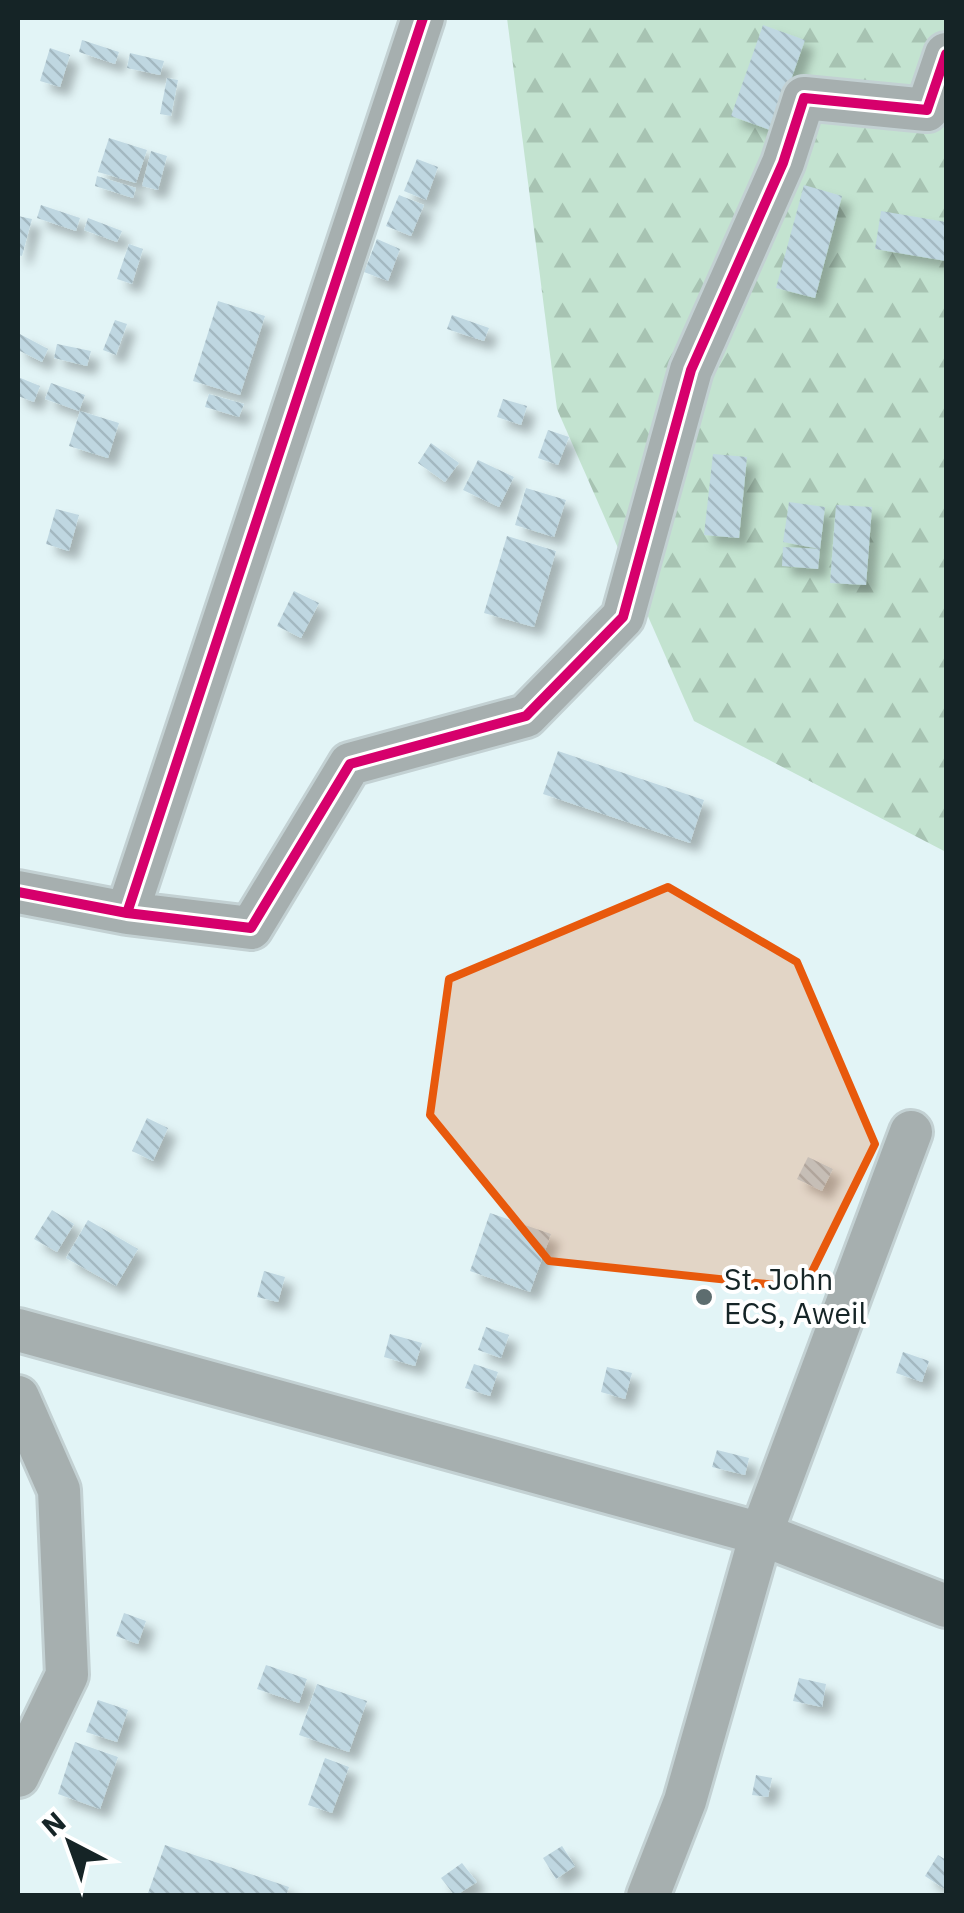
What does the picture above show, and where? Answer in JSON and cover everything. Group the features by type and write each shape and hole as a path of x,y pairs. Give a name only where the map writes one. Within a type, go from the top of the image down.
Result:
{"street":[{"path":"127,913 424,18"},
{"path":"18,892 127,913 251,928 350,764 526,716 623,617 690,370 783,163 804,98 927,110 946,54"},
{"path":"648,1896 685,1801 761,1534 911,1132"},
{"path":"18,1330 761,1534 946,1606"},
{"path":"18,1397 59,1490 66,1675 18,1776"}],"highlighted area":[{"path":"668,887 797,962 875,1144 804,1288 549,1261 430,1115 449,979"}],"green space":[{"path":"507,18 946,18 946,852 694,721 557,409"}],"building":[{"path":"763,25 805,40 773,131 731,116"},
{"path":"82,40 119,52 115,64 79,52"},
{"path":"50,48 70,55 60,87 40,81"},
{"path":"130,53 164,61 160,75 127,68"},
{"path":"167,78 178,80 171,116 160,114"},
{"path":"109,138 147,150 136,183 98,172"},
{"path":"151,151 167,156 158,190 142,186"},
{"path":"417,159 438,167 426,200 404,191"},
{"path":"97,176 136,188 133,198 95,186"},
{"path":"804,185 842,196 815,298 776,288"},
{"path":"399,195 424,205 411,236 386,226"},
{"path":"41,205 80,218 76,231 37,218"},
{"path":"881,211 946,222 946,261 875,249"},
{"path":"18,216 32,219 22,256 18,255"},
{"path":"88,218 122,231 117,242 84,230"},
{"path":"377,239 400,249 388,281 364,272"},
{"path":"129,244 143,249 132,284 117,279"},
{"path":"218,301 265,316 240,395 193,381"},
{"path":"452,315 489,328 484,341 447,329"},
{"path":"115,320 127,324 116,355 103,350"},
{"path":"18,333 48,349 42,362 18,350"},
{"path":"57,344 91,351 87,366 54,358"},
{"path":"18,377 40,386 34,402 18,396"},
{"path":"51,383 85,395 79,411 45,399"},
{"path":"209,394 244,404 239,417 205,407"},
{"path":"503,399 527,406 521,425 497,417"},
{"path":"80,411 119,423 108,458 69,446"},
{"path":"548,430 569,437 558,465 538,458"},
{"path":"431,443 459,463 445,482 418,463"},
{"path":"713,454 747,457 739,538 704,535"},
{"path":"478,460 514,477 499,507 463,490"},
{"path":"526,488 566,500 554,537 515,525"},
{"path":"789,502 825,507 820,549 783,542"},
{"path":"836,505 872,507 866,585 830,583"},
{"path":"56,509 79,515 69,551 46,544"},
{"path":"507,536 556,551 534,627 484,613"},
{"path":"783,547 820,549 818,569 782,566"},
{"path":"294,591 319,603 301,638 277,626"},
{"path":"558,751 704,800 690,843 543,794"},
{"path":"147,1118 168,1128 153,1161 132,1151"},
{"path":"808,1157 833,1169 822,1191 797,1179"},
{"path":"52,1210 74,1224 57,1252 34,1239"},
{"path":"490,1213 551,1234 530,1292 470,1271"},
{"path":"88,1220 138,1249 116,1286 66,1258"},
{"path":"264,1271 285,1277 278,1302 257,1297"},
{"path":"486,1327 509,1335 501,1358 478,1350"},
{"path":"390,1334 422,1343 415,1366 384,1357"},
{"path":"903,1352 929,1361 922,1382 896,1373"},
{"path":"474,1364 498,1372 490,1396 465,1388"},
{"path":"607,1367 632,1373 625,1399 601,1392"},
{"path":"717,1450 749,1458 745,1475 712,1467"},
{"path":"124,1613 146,1621 138,1644 116,1636"},
{"path":"266,1665 307,1679 299,1703 257,1689"},
{"path":"799,1678 826,1684 822,1707 793,1701"},
{"path":"317,1684 367,1701 349,1752 299,1735"},
{"path":"98,1700 128,1710 117,1742 86,1732"},
{"path":"75,1742 118,1757 100,1809 58,1794"},
{"path":"325,1758 349,1767 332,1813 308,1805"},
{"path":"756,1775 772,1778 768,1797 752,1795"},
{"path":"165,1845 289,1887 286,1896 147,1896"},
{"path":"562,1846 575,1866 556,1879 543,1858"},
{"path":"938,1855 946,1860 946,1890 925,1876"},
{"path":"462,1863 477,1882 455,1896 441,1878"}],"cycle path":[{"path":"18,892 127,913 423,18"},
{"path":"127,913 251,928 350,764 526,716 623,617 691,370 783,163 804,98 927,110 946,54"}],"place":[{"name":"St. John ECS, Aweil","path":"704,1297"}]}
